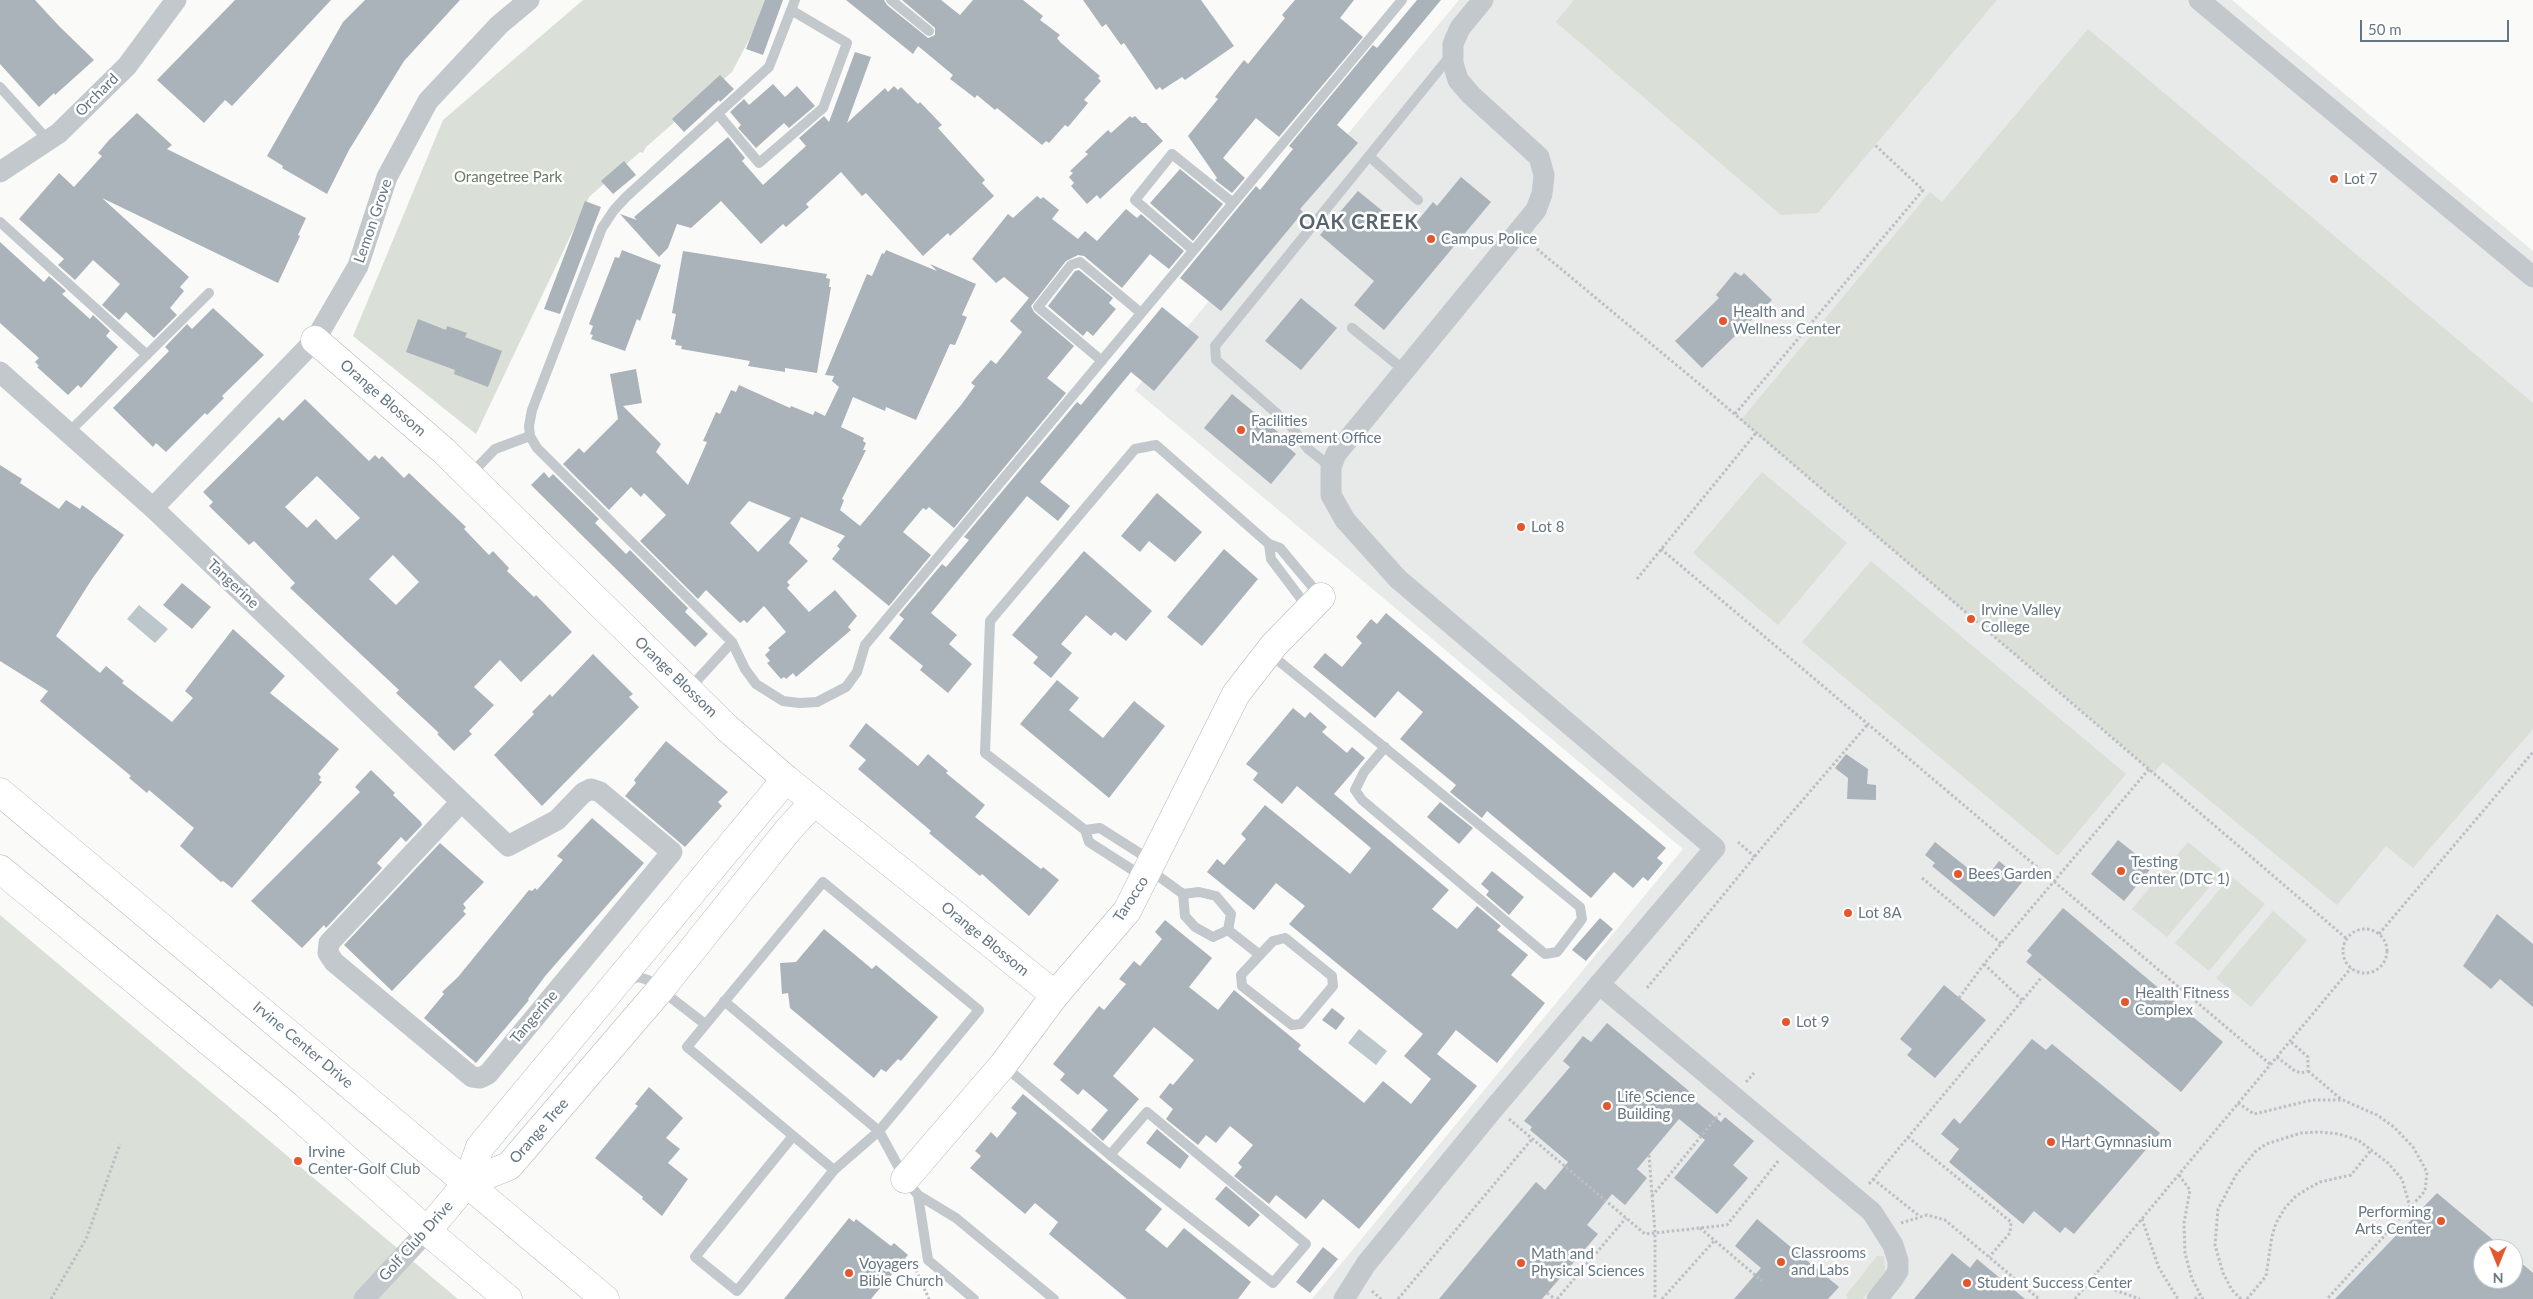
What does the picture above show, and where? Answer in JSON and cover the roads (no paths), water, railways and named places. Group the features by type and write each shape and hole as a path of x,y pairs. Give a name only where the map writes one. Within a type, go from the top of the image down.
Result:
{"street":[{"name":"Orchard","path":"0,172 59,133 127,66 176,0"},
{"name":"Lemon Grove","path":"153,508 315,340 358,266 387,177 428,101 499,25 529,0"},
{"path":"1344,1299 1366,1264 1495,1107 1715,848 1398,579 1345,520 1331,495 1331,467 1336,454 1536,210 1542,194 1544,175 1539,157 1471,95 1458,80 1453,63 1453,44 1460,28 1483,0"},
{"path":"2199,0 2533,277"},
{"name":"Orange Blossom","path":"315,340 469,476 689,690 786,779 1055,995"},
{"name":"Tangerine","path":"0,372 153,508 508,846 557,820 583,793 591,789 600,792 672,852 488,1074 480,1078 472,1077 334,962 328,952 329,943 461,802"},
{"name":"Tarocco","path":"911,1187 1055,995 1128,911 1236,694 1269,652 1315,604"},
{"path":"467,1183 480,1146 786,779"},
{"name":"Irvine Center Drive","path":"0,792 605,1299"},
{"name":"Orange Tree","path":"467,1183 509,1166 660,990 789,829 814,802"},
{"path":"0,869 286,1105 427,1231 508,1299"},
{"path":"1599,984 1857,1197 1872,1212 1893,1246 1898,1261 1898,1270 1877,1299"},
{"name":"Golf Club Drive","path":"364,1299 427,1231 467,1183"}],"lane":[{"path":"891,0 929,31"},
{"path":"718,114 760,163 824,108 847,43 793,5 769,67 626,197 614,210 602,228 532,410 529,426 530,436 543,455 732,642 751,680 770,695 783,702 817,702 846,687 857,672 865,645 1402,0"},
{"path":"1331,467 1308,449 1290,425 1216,360 1215,346 1453,52"},
{"path":"0,87 48,140"},
{"path":"1193,250 1135,200 1172,154 1233,203"},
{"path":"1368,156 1418,200"},
{"path":"0,222 147,355"},
{"path":"1102,361 1038,307 1071,265 1080,262 1141,314"},
{"path":"68,433 210,293"},
{"path":"1352,328 1404,370"},
{"path":"469,476 495,449 530,436"},
{"path":"1150,870 1089,842 1085,830 985,753 990,621 1135,449 1156,445 1269,544 1280,548 1315,604"},
{"path":"1269,544 1271,559 1315,604"},
{"path":"689,690 732,642"},
{"path":"1269,652 1580,907 1582,918 1557,952 1545,954 1362,800 1355,790 1364,772 1384,747"},
{"path":"1085,830 1100,828 1150,870 1184,894 1200,892 1216,896 1231,914 1228,930"},
{"path":"793,1136 695,1257 737,1291 834,1170 879,1131 979,1010 823,882 687,1047 834,1170"},
{"path":"1184,894 1185,916 1195,928 1213,937 1228,930"},
{"path":"1228,930 1260,955"},
{"path":"1285,938 1332,976 1333,986 1301,1024 1292,1025 1242,986 1241,975 1260,955 1273,941 1285,938"},
{"path":"613,987 638,977 648,980 705,1024"},
{"path":"724,1001 879,1131 911,1187 928,1260 974,1299"},
{"path":"1003,1065 1110,1155 1273,1283 1306,1244 1147,1112 1110,1155"},
{"path":"911,1187 956,1218 1054,1299"}],"place":[{"name":"Lot 7","path":"2334,179"},
{"name":"Campus Police","path":"1431,239"},
{"name":"Health and Wellness Center","path":"1723,321"},
{"name":"Facilities Management Office","path":"1241,430"},
{"name":"Lot 8","path":"1521,527"},
{"name":"Irvine Valley College","path":"1971,619"},
{"name":"Testing Center (DTC 1)","path":"2121,871"},
{"name":"Bees Garden","path":"1958,874"},
{"name":"Lot 8A","path":"1848,913"},
{"name":"Health Fitness Complex","path":"2125,1002"},
{"name":"Lot 9","path":"1786,1022"},
{"name":"Life Science Building","path":"1607,1106"},
{"name":"Hart Gymnasium","path":"2051,1142"},
{"name":"Irvine Center-Golf Club","path":"298,1161"},
{"name":"Performing Arts Center","path":"2441,1221"},
{"name":"Classrooms and Labs","path":"1781,1262"},
{"name":"Math and Physical Sciences","path":"1521,1263"},
{"name":"Voyagers Bible Church","path":"849,1273"},
{"name":"Student Success Center","path":"1967,1283"}],"district":[{"name":"OAK CREEK","path":"1359,223"}],"park label":[{"name":"Orangetree Park","path":"508,177"}]}
